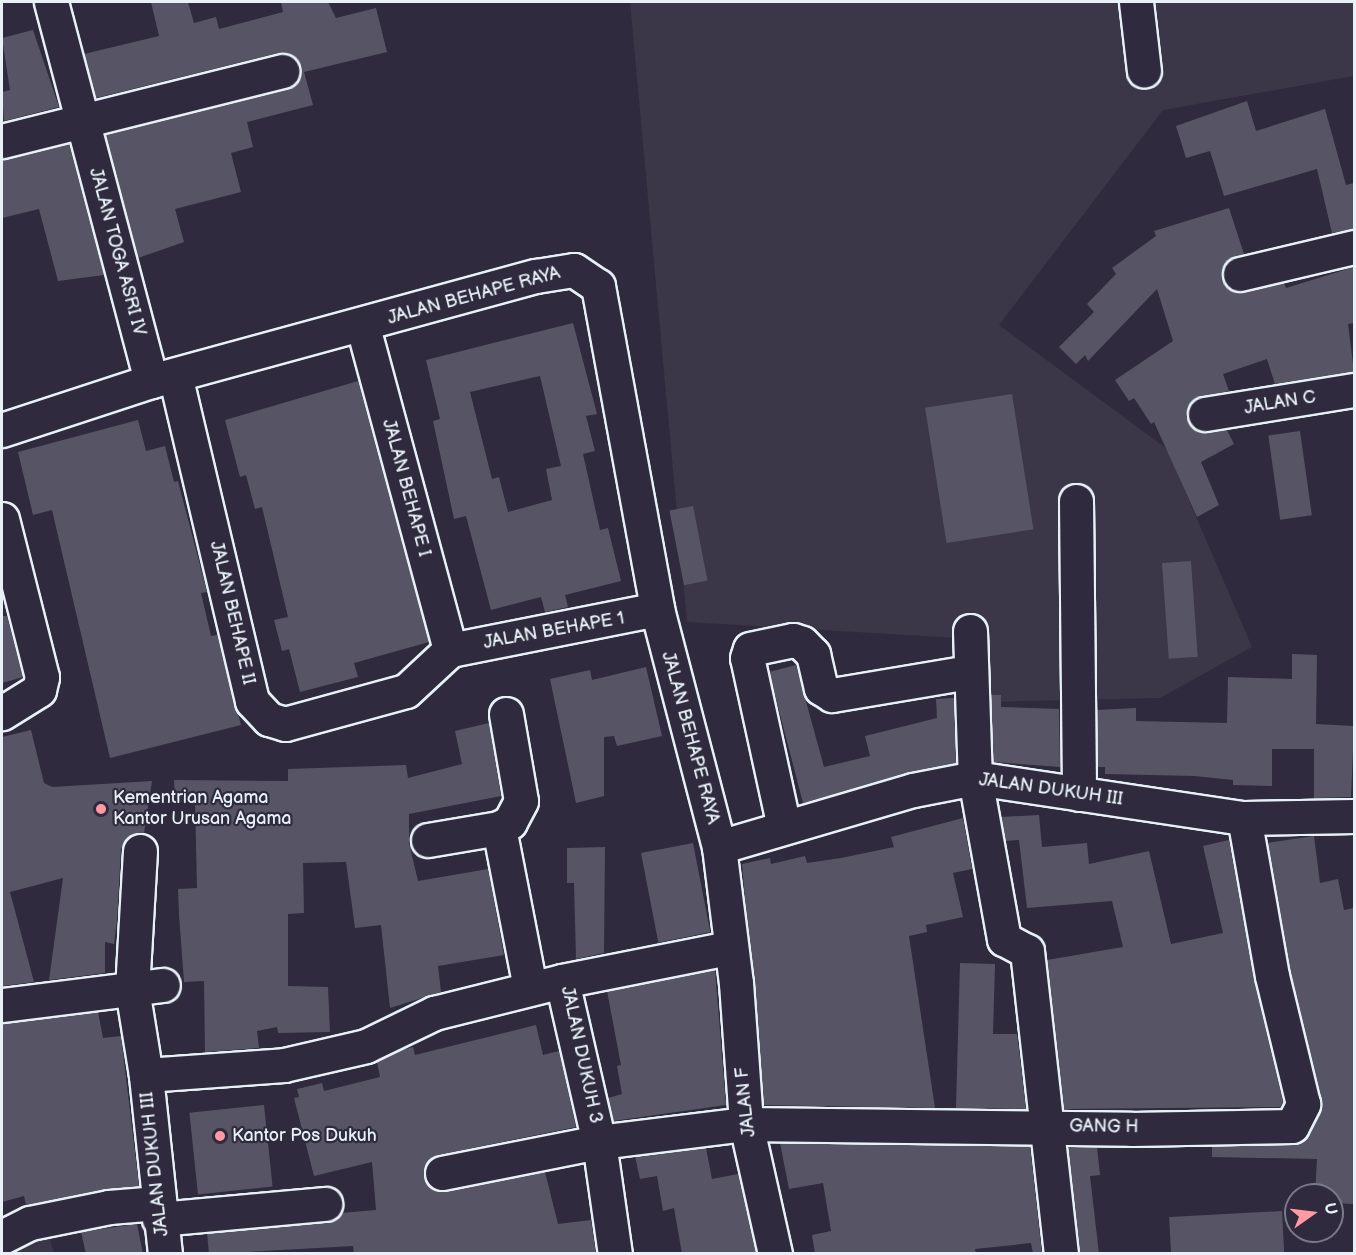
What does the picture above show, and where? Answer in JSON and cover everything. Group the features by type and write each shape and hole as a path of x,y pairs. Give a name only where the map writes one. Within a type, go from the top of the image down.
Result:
{"street":[{"name":"JALAN TOGA ASRI IV","path":"51,2 84,123 163,378"},
{"path":"1136,2 1144,72"},
{"path":"2,141 84,123 282,71"},
{"path":"1240,274 1354,247"},
{"name":"JALAN BEHAPE RAYA","path":"2,430 163,378 363,327 564,270 574,270 598,286 657,609 719,847"},
{"name":"JALAN BEHAPE I","path":"363,327 450,650"},
{"name":"JALAN BEHAPE II","path":"163,378 252,701 269,719 285,724 406,691 450,650"},
{"name":"JALAN C","path":"1205,414 1354,390"},
{"path":"1076,501 1079,794"},
{"path":"2,519 42,677 39,690 2,713"},
{"name":"JALAN BEHAPE 1","path":"450,650 657,609"},
{"path":"970,631 969,672 975,778 1004,939 1027,951 1044,1126 1061,1254"},
{"path":"784,827 747,658 750,649 793,640 802,643 813,654 821,688 832,695 969,672"},
{"path":"428,840 499,828 510,822 521,801 506,714"},
{"name":"JALAN DUKUH III","path":"719,847 912,790 975,778 1244,818 1354,816"},
{"name":"GANG H","path":"442,1173 599,1142 746,1124 1262,1128 1292,1126 1300,1116 1302,1096 1272,976 1244,818"},
{"path":"499,828 530,988"},
{"path":"719,847 731,936 728,948"},
{"name":"JALAN DUKUH III","path":"140,851 132,989 146,1075 165,1254"},
{"name":"JALAN DUKUH 3","path":"615,1254 599,1142 562,981 728,948"},
{"name":"JALAN F","path":"728,948 736,983 746,1124 775,1254"},
{"name":"JALAN DUKUH III","path":"146,1075 284,1065 366,1046 434,1013 562,981"},
{"path":"2,1005 163,985"},
{"path":"2,1236 30,1223 109,1207 159,1211 325,1204"}],"shaded area":[{"path":"630,2 1354,2 1354,76 1163,110 999,325 1167,449 1252,647 1160,698 989,702 975,639 687,622"},
{"path":"49,1235 54,1253 2,1254 2,1252"}],"building":[{"path":"151,2 188,2 194,23 216,17 219,29 283,12 281,2 328,2 336,18 376,8 387,52 304,72 313,105 247,122 253,147 231,153 241,192 175,209 184,242 138,258 105,134 287,89 300,76 295,58 278,53 96,98 84,54 159,36"},
{"path":"33,30 59,107 4,121 2,92 10,90 2,38"},
{"path":"1247,101 1256,131 1325,109 1346,185 1354,183 1354,229 1332,233 1317,169 1224,196 1210,151 1186,158 1176,126"},
{"path":"69,144 104,275 58,281 39,209 2,218 2,159"},
{"path":"1229,208 1244,254 1228,260 1222,269 1226,286 1234,292 1284,283 1286,288 1354,267 1354,323 1348,324 1354,372 1275,384 1267,359 1223,374 1229,391 1193,400 1186,416 1191,426 1207,433 1227,430 1234,444 1201,462 1219,505 1197,517 1154,422 1151,424 1134,398 1129,401 1115,380 1173,341 1157,289 1088,361 1085,355 1076,364 1059,347 1094,312 1087,304 1116,274 1112,268 1156,236 1154,231"},
{"path":"573,323 597,414 586,416 595,451 583,454 600,530 608,528 621,581 565,595 568,607 545,612 541,597 491,610 466,516 454,519 433,421 440,419 426,360","holes":["540,376 561,466 546,469 552,500 508,512 499,477 492,479 470,392"]},
{"path":"358,381 429,642 354,663 358,677 300,692 289,649 282,651 274,620 288,617 262,507 255,509 246,475 240,477 225,420"},
{"path":"1012,394 1033,529 947,543 925,408"},
{"path":"138,420 146,451 165,446 174,482 178,481 207,592 201,593 211,636 217,635 241,725 110,758 52,510 33,515 18,452"},
{"path":"1300,431 1312,515 1280,520 1268,435"},
{"path":"693,506 708,581 684,585 669,511"},
{"path":"1191,561 1198,657 1169,659 1162,563"},
{"path":"2,616 7,616 23,677 2,683"},
{"path":"1292,654 1317,655 1316,724 1354,726 1351,797 1314,798 1314,749 1272,749 1272,786 1233,785 1233,780 1194,776 1105,774 1105,767 1097,767 1097,710 1136,708 1136,721 1227,723 1228,677 1292,679"},
{"path":"796,665 824,767 870,756 865,736 937,718 936,699 954,698 956,763 803,803 769,672"},
{"path":"646,667 662,736 617,746 614,736 604,737 604,796 576,803 550,679 590,670 592,680"},
{"path":"991,695 1001,695 1001,707 1059,709 1060,767 993,762"},
{"path":"489,723 501,796 409,814 409,843 418,881 488,869 504,955 438,966 441,992 390,1008 381,925 355,928 346,862 303,863 304,913 288,914 288,986 328,987 330,1032 278,1033 277,1027 257,1031 259,1048 205,1052 204,981 184,982 179,915 178,889 197,888 195,801 175,802 174,780 288,781 288,769 406,765 408,778 462,764 455,731"},
{"path":"31,730 44,783 52,787 152,781 144,833 131,835 121,849 114,944 105,942 105,973 49,980 63,878 10,892 34,982 2,986 2,737"},
{"path":"1039,815 1042,847 1087,843 1089,864 1149,851 1171,944 1223,933 1203,846 1229,840 1254,979 1283,1102 1280,1107 1064,1109 1047,960 1123,947 1112,901 1027,908 1019,840 1005,841 1001,817"},
{"path":"963,818 972,869 953,873 963,917 926,925 927,932 909,936 935,1108 763,1105 742,864 770,858 771,864 805,856 807,863 894,847 891,837"},
{"path":"1314,836 1320,883 1338,879 1344,910 1354,908 1354,1204 1344,1204 1344,1183 1316,1183 1317,1159 1212,1157 1212,1146 1301,1142 1320,1112 1321,1100 1290,972 1267,843"},
{"path":"693,843 710,932 658,942 641,853"},
{"path":"605,847 604,953 576,959 574,883 567,883 567,848"},
{"path":"960,963 995,964 993,1034 1017,1034 1026,1109 956,1108"},
{"path":"715,970 726,1105 613,1121 608,1098 622,1094 617,1066 621,1065 607,991"},
{"path":"98,1012 103,1038 121,1036 139,1186 26,1205 24,1196 2,1202 2,1023"},
{"path":"536,1025 543,1055 559,1051 576,1127 438,1155 425,1166 424,1177 428,1186 445,1191 545,1172 558,1224 591,1220 596,1254 354,1254 353,1246 209,1254 207,1233 327,1223 341,1213 376,1210 372,1162 314,1176 294,1098 299,1097 297,1089 322,1083 324,1091 380,1077 377,1062 398,1051 413,1047 415,1055"},
{"path":"264,1105 273,1187 198,1194 189,1113"},
{"path":"780,1143 1030,1146 1042,1254 1033,1254 1031,1243 975,1249 976,1254 815,1254 812,1235 831,1231 823,1183 789,1189"},
{"path":"1068,1147 1097,1147 1100,1175 1090,1176 1099,1254 1079,1254"},
{"path":"706,1148 712,1179 738,1174 756,1254 682,1254 674,1208 663,1211 657,1176 640,1179 635,1156"},
{"path":"1282,1211 1284,1254 1171,1254 1169,1217"},
{"path":"137,1224 143,1254 86,1254 81,1232"}],"place":[{"name":"Kementrian Agama Kantor Urusan Agama","path":"101,809"},
{"name":"Kantor Pos Dukuh","path":"220,1136"}]}
